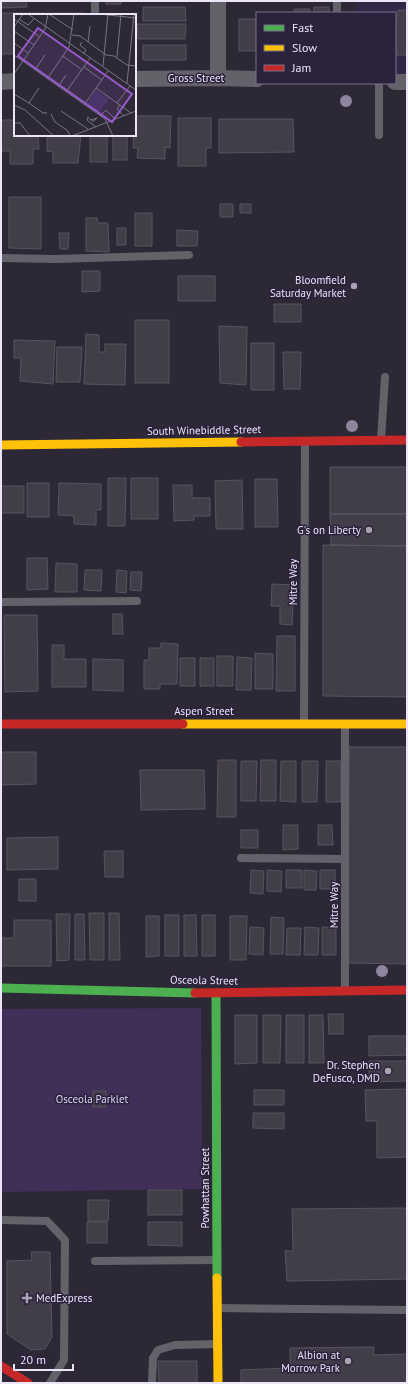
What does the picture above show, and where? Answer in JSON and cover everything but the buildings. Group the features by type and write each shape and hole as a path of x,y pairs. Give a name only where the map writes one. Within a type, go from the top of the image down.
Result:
{"street":[{"path":"218,1 218,78"},
{"name":"Gross Street","path":"136,79 256,79"},
{"path":"1,82 14,81"},
{"path":"396,82 407,82"},
{"name":"South Winebiddle Street","path":"1,444 407,440"},
{"name":"Aspen Street","path":"1,724 407,724"},
{"name":"Osceola Street","path":"1,988 216,993 407,990"},
{"name":"Powhattan Street","path":"216,993 218,1383"},
{"path":"1,1366 28,1383"}],"lane":[{"path":"95,1 95,14"},
{"path":"337,1 337,12"},
{"path":"379,84 379,135"},
{"path":"1,258 56,259 190,255"},
{"path":"381,440 385,377"},
{"name":"Mitre Way","path":"304,723 305,441"},
{"path":"1,602 137,601"},
{"name":"Mitre Way","path":"345,723 345,991"},
{"path":"240,858 345,860"},
{"path":"1,1220 47,1221 65,1240 64,1360 50,1383"},
{"path":"94,1260 217,1260"},
{"path":"218,1308 407,1310"},
{"path":"152,1383 153,1358 158,1350 175,1344 218,1344"}],"shaded area":[{"path":"356,1 407,1 407,78 396,79 396,12 356,12"}],"green space":[{"name":"Osceola Parklet","path":"201,1008 202,1189 1,1192 1,1009"}],"traffic: fast":[{"path":"1,988 195,993"},
{"path":"216,993 217,1278"}],"traffic: slow":[{"path":"1,445 241,442"},
{"path":"183,724 407,724"},
{"path":"217,1278 218,1383"}],"traffic: jam":[{"path":"241,442 407,440"},
{"path":"1,724 183,724"},
{"path":"195,993 407,990"},
{"path":"1,1366 28,1383"}],"place":[{"name":"Bloomfield Saturday Market","path":"354,286"},
{"name":"G's on Liberty","path":"369,530"},
{"name":"Dr. Stephen DeFusco, DMD","path":"388,1071"},
{"name":"MedExpress","path":"27,1298"},
{"name":"Albion at Morrow Park","path":"348,1361"}]}
